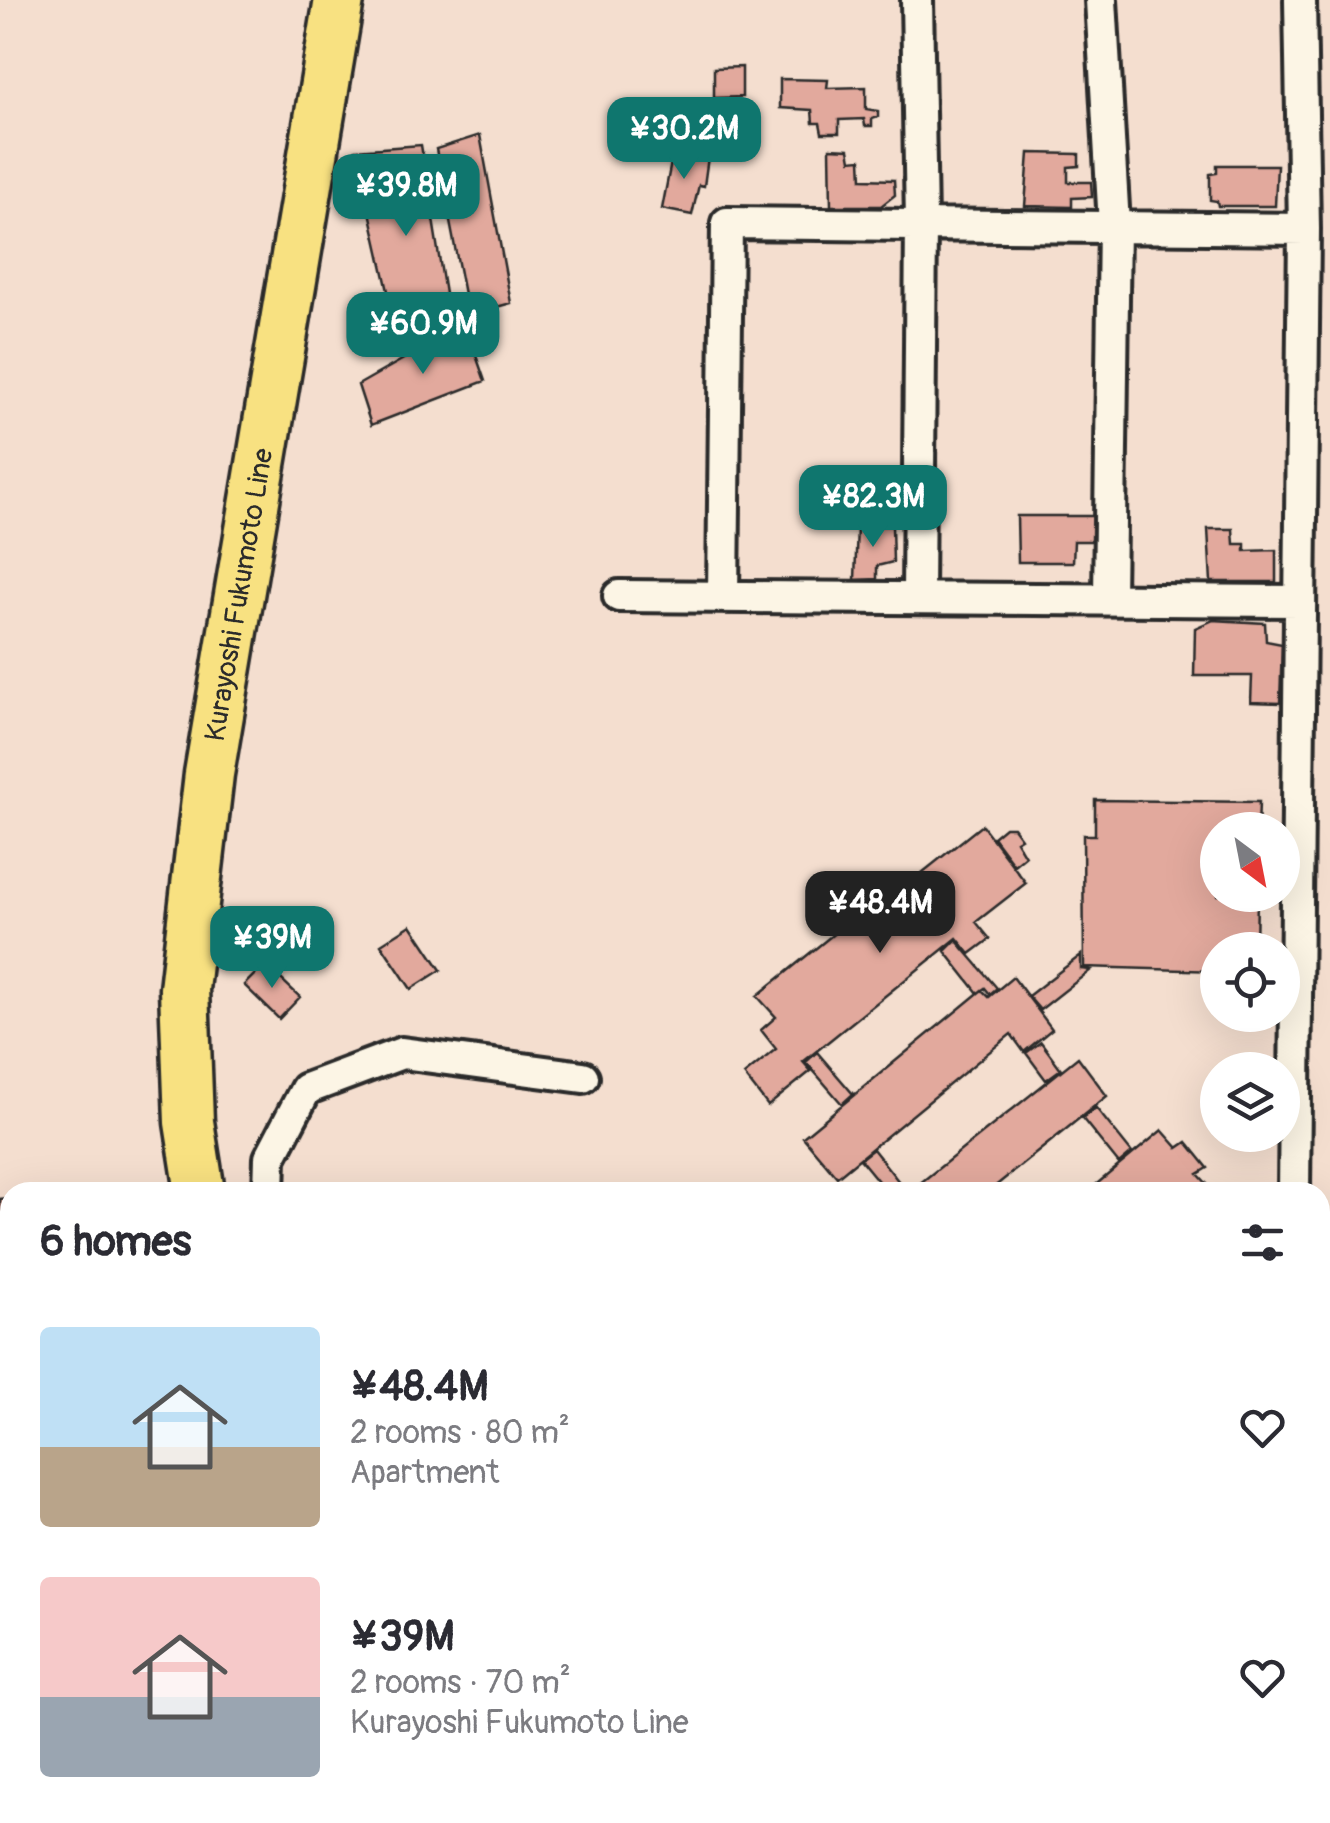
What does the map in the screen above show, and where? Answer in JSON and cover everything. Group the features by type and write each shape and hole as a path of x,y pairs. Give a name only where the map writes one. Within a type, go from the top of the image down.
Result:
{"main road":[{"name":"Kurayoshi Fukumoto Line","path":"199,1182 190,1122 184,989 196,883 209,774 339,0"}],"street":[{"path":"916,0 921,222 918,596"},
{"path":"1102,0 1114,225 1109,596"},
{"path":"1294,1182 1304,229 1300,0"},
{"path":"723,596 727,222 1304,229"},
{"path":"619,596 1299,600"},
{"path":"269,1182 270,1158 306,1089 386,1059 402,1054 582,1077"}],"building":[{"path":"742,67 742,97 714,98 714,68"},
{"path":"780,79 828,80 827,88 866,87 866,109 878,111 878,117 872,119 872,126 865,126 864,119 839,120 839,133 822,133 820,123 813,123 812,110 780,108"},
{"path":"480,135 511,303 468,315 436,149"},
{"path":"421,145 451,331 400,344 356,150"},
{"path":"830,148 849,149 851,160 861,159 862,179 894,180 895,195 881,206 831,206"},
{"path":"673,152 708,157 704,186 699,185 692,215 662,209"},
{"path":"1029,153 1079,154 1079,166 1068,167 1068,182 1091,182 1092,197 1072,198 1072,207 1025,206"},
{"path":"1217,165 1277,165 1275,206 1218,206 1217,201 1210,200 1210,174 1217,173"},
{"path":"465,324 485,381 371,425 358,385"},
{"path":"1017,516 1094,516 1094,541 1074,541 1073,562 1018,562"},
{"path":"857,526 892,526 893,562 877,566 877,579 855,580"},
{"path":"1208,529 1233,529 1234,544 1245,544 1245,551 1276,550 1276,582 1211,582"},
{"path":"1213,620 1265,623 1266,641 1282,644 1280,703 1251,702 1252,676 1194,676 1195,628"},
{"path":"1095,800 1259,802 1259,812 1200,812 1200,912 1257,912 1256,932 1200,932 1200,970 1084,967 1083,835 1095,835"},
{"path":"982,825 1026,883 976,922 990,939 970,954 957,938 803,1062 811,1071 768,1106 744,1075 776,1049 761,1030 776,1017 757,996 873,902 878,908"},
{"path":"1005,827 1013,827 1021,838 1016,841 1025,856 1014,865 993,837"},
{"path":"411,925 441,970 411,989 381,944"},
{"path":"956,940 997,988 990,994 985,988 978,993 945,951"},
{"path":"1081,955 1081,969 1091,970 1040,1010 1028,996"},
{"path":"265,964 300,997 279,1019 244,985"},
{"path":"1013,977 1052,1029 1024,1052 1011,1034 837,1177 803,1137 982,990 989,997"},
{"path":"1041,1042 1061,1069 1046,1080 1026,1053"},
{"path":"817,1052 853,1094 842,1104 806,1062"},
{"path":"1078,1057 1107,1096 1000,1182 922,1182"},
{"path":"1096,1108 1132,1153 1119,1164 1082,1118"},
{"path":"1162,1130 1178,1148 1187,1142 1208,1168 1198,1174 1205,1182 1099,1182"},
{"path":"873,1149 899,1182 879,1182 860,1159"}]}
